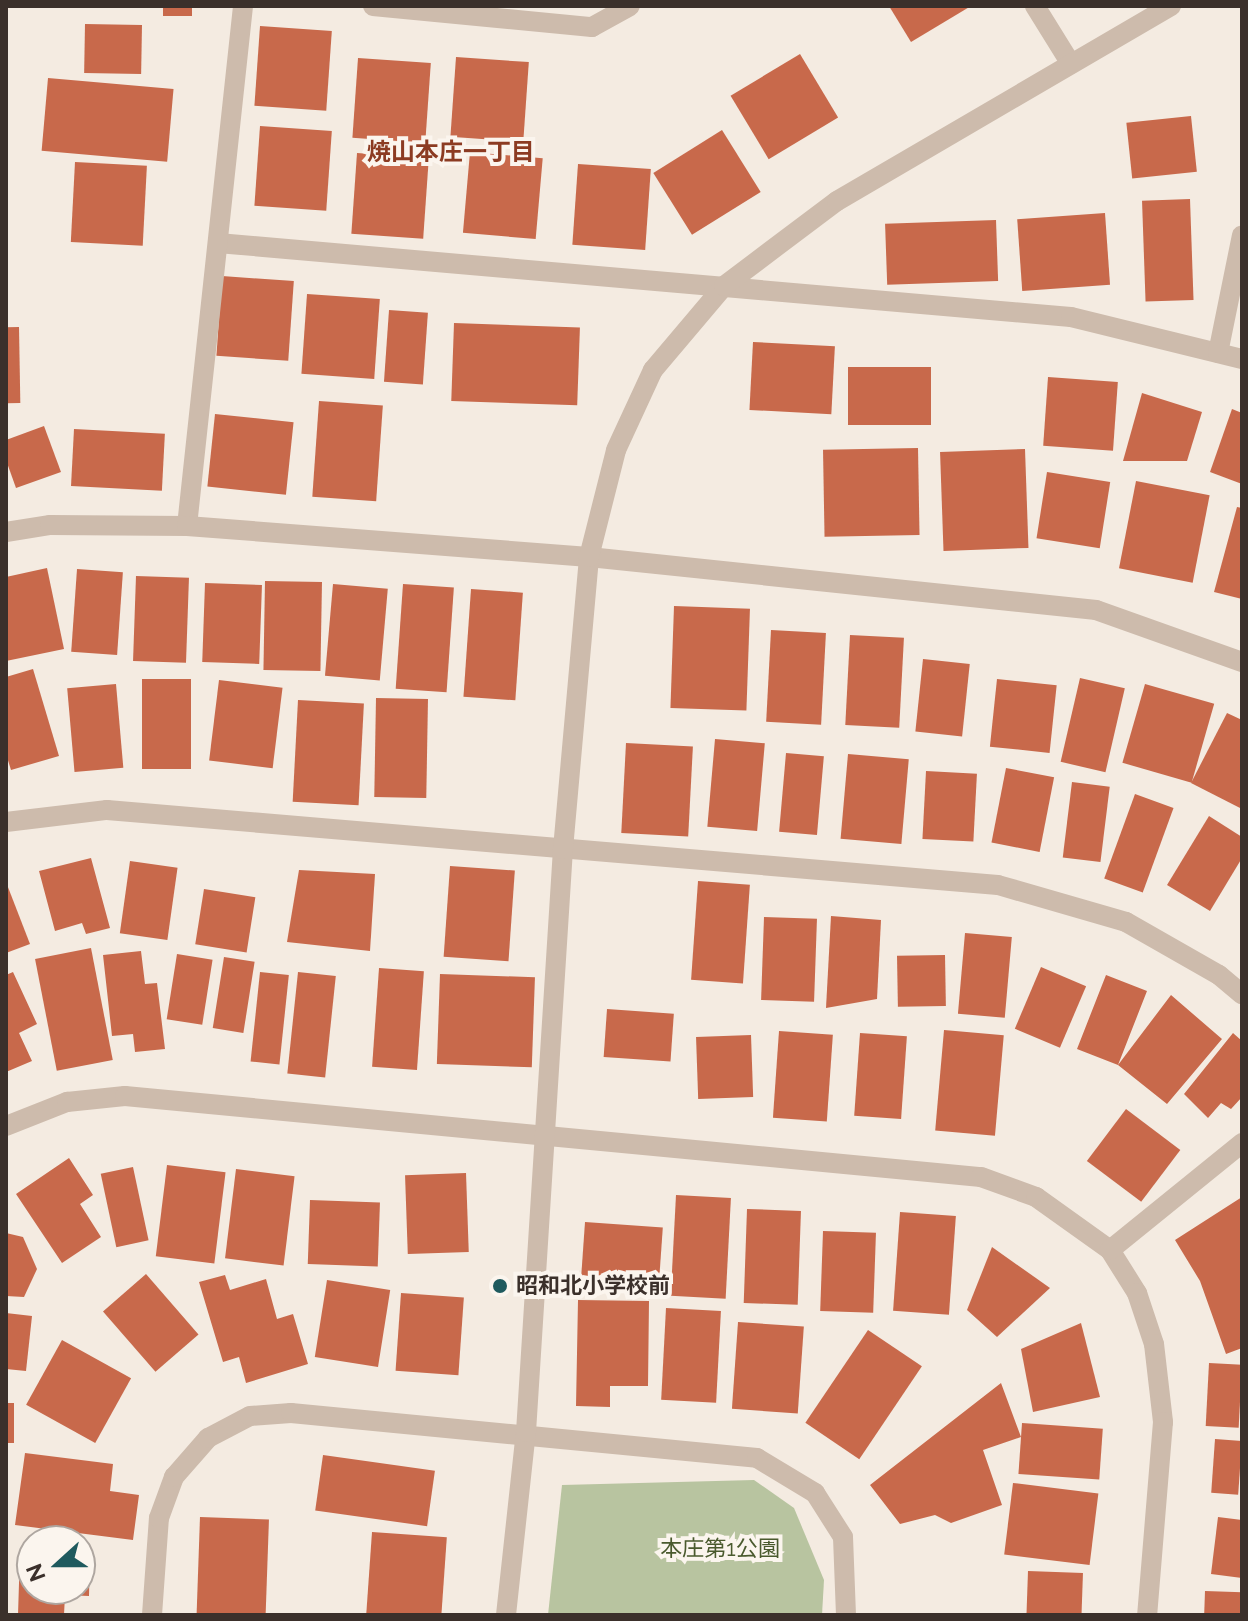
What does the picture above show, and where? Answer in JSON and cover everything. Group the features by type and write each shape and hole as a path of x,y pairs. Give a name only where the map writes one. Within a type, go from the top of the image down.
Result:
{"street":[{"path":"187,526 243,6"},
{"path":"373,6 592,27 630,6"},
{"path":"1035,6 1071,64"},
{"path":"506,1615 526,1432 563,849 589,557 616,450 653,370 724,286 837,201 1171,6"},
{"path":"1218,353 1242,235"},
{"path":"218,243 1071,317 1242,359"},
{"path":"6,532 50,525 187,526 589,557 1096,610 1242,662"},
{"path":"6,822 107,810 998,885 1126,922 1219,975 1242,994"},
{"path":"6,1126 67,1102 125,1096 546,1139 981,1177 1036,1197 1082,1225 1110,1250 1137,1293 1154,1344 1163,1422 1147,1615"},
{"path":"1110,1250 1242,1143"},
{"path":"152,1615 159,1518 174,1477 208,1438 250,1416 291,1413 526,1432 757,1458 791,1474 815,1493 843,1537 846,1615"}],"green space":[{"name":"本庄第1公園","path":"754,1480 794,1508 824,1580 822,1615 548,1615 562,1485"}],"building":[{"path":"163,6 192,6 192,16 163,16"},
{"path":"889,6 971,6 911,42"},
{"path":"85,24 142,25 141,74 84,73"},
{"path":"260,26 332,31 326,111 254,106"},
{"path":"800,54 838,117 769,159 731,96"},
{"path":"456,57 529,62 523,142 450,137"},
{"path":"358,58 431,63 425,143 352,138"},
{"path":"48,78 174,89 167,162 42,151"},
{"path":"1191,116 1197,172 1132,178 1126,123"},
{"path":"260,126 332,131 326,211 254,206"},
{"path":"722,130 761,192 692,235 653,173"},
{"path":"470,152 543,158 536,239 463,233"},
{"path":"357,153 429,158 423,239 351,234"},
{"path":"75,162 147,166 143,246 71,242"},
{"path":"578,164 651,169 645,250 572,245"},
{"path":"1190,199 1194,300 1146,302 1142,201"},
{"path":"1105,213 1110,285 1022,291 1017,219"},
{"path":"996,220 998,281 887,285 885,224"},
{"path":"222,276 294,281 288,361 216,356"},
{"path":"307,294 380,299 374,379 301,374"},
{"path":"389,310 428,313 423,385 384,382"},
{"path":"454,323 580,327 577,405 451,401"},
{"path":"6,327 19,327 20,403 7,403"},
{"path":"753,342 835,346 831,414 749,410"},
{"path":"848,367 931,367 931,425 848,425"},
{"path":"1048,377 1118,382 1113,451 1043,446"},
{"path":"1142,393 1202,412 1187,461 1123,461"},
{"path":"319,401 383,405 376,501 312,497"},
{"path":"1232,409 1242,413 1242,484 1210,472"},
{"path":"215,414 294,422 286,495 207,487"},
{"path":"44,426 61,472 16,488 6,460 6,440"},
{"path":"74,429 165,434 162,491 71,486"},
{"path":"918,448 920,535 825,537 823,450"},
{"path":"1025,449 1028,548 944,551 940,452"},
{"path":"1047,472 1110,482 1100,548 1037,538"},
{"path":"1136,481 1210,495 1193,583 1119,568"},
{"path":"1237,507 1242,508 1242,599 1214,592"},
{"path":"47,568 64,649 6,661 6,577"},
{"path":"77,569 123,572 117,655 71,652"},
{"path":"136,576 189,578 186,663 133,661"},
{"path":"265,581 322,582 320,671 263,670"},
{"path":"205,583 262,585 259,664 202,662"},
{"path":"333,584 388,589 380,680 325,676"},
{"path":"403,584 454,588 447,692 396,689"},
{"path":"471,589 523,593 515,700 463,697"},
{"path":"674,606 750,609 746,711 670,708"},
{"path":"771,630 826,633 821,725 766,722"},
{"path":"850,635 904,638 899,728 845,725"},
{"path":"923,659 970,664 962,737 915,732"},
{"path":"33,669 59,756 11,770 6,754 6,677"},
{"path":"1080,678 1125,688 1105,772 1061,762"},
{"path":"142,679 191,679 191,769 142,769"},
{"path":"997,679 1057,685 1050,753 990,747"},
{"path":"219,680 283,688 273,768 209,760"},
{"path":"116,684 123,768 75,772 67,688"},
{"path":"1145,684 1214,704 1192,783 1122,763"},
{"path":"376,698 428,699 426,798 374,797"},
{"path":"298,700 364,703 359,805 293,802"},
{"path":"1227,713 1242,720 1242,809 1191,783"},
{"path":"715,739 765,743 757,831 707,827"},
{"path":"626,743 693,747 688,836 621,833"},
{"path":"786,753 824,756 817,835 779,832"},
{"path":"848,754 909,759 901,844 841,839"},
{"path":"1006,768 1054,777 1040,852 991,843"},
{"path":"926,771 977,774 973,842 922,839"},
{"path":"1072,782 1110,787 1100,862 1063,857"},
{"path":"1135,794 1174,808 1143,893 1104,879"},
{"path":"1209,816 1242,837 1242,858 1210,911 1167,885"},
{"path":"91,858 110,928 86,934 82,923 55,931 39,871"},
{"path":"130,861 178,868 167,940 120,933"},
{"path":"450,866 515,871 508,961 444,957"},
{"path":"299,870 375,874 370,951 287,942"},
{"path":"698,881 750,885 743,983 691,980"},
{"path":"6,882 30,944 6,953"},
{"path":"204,889 255,897 247,952 195,944"},
{"path":"831,916 881,920 877,999 826,1008"},
{"path":"764,917 817,919 814,1002 761,1000"},
{"path":"965,933 1012,937 1005,1018 958,1014"},
{"path":"91,948 113,1060 57,1071 35,959"},
{"path":"141,951 145,984 157,983 165,1049 135,1052 133,1034 112,1036 103,955"},
{"path":"177,954 213,960 202,1025 167,1019"},
{"path":"945,955 946,1006 898,1007 897,956"},
{"path":"224,957 255,962 243,1033 213,1028"},
{"path":"1041,967 1086,986 1060,1048 1015,1029"},
{"path":"379,968 424,971 417,1070 372,1067"},
{"path":"13,972 37,1024 19,1033 32,1061 6,1072 6,975"},
{"path":"260,972 289,975 279,1065 251,1062"},
{"path":"298,972 336,976 325,1077 287,1073"},
{"path":"440,974 535,977 532,1067 437,1064"},
{"path":"1106,975 1147,991 1118,1065 1077,1049"},
{"path":"1171,995 1222,1039 1167,1104 1118,1065"},
{"path":"607,1009 674,1014 670,1062 604,1057"},
{"path":"944,1030 1004,1035 995,1136 935,1131"},
{"path":"779,1031 833,1035 827,1122 773,1118"},
{"path":"860,1033 907,1036 901,1119 854,1116"},
{"path":"1233,1033 1242,1041 1242,1097 1231,1109 1221,1103 1208,1118 1184,1094"},
{"path":"751,1035 753,1097 698,1099 696,1037"},
{"path":"1126,1109 1180,1150 1141,1202 1087,1161"},
{"path":"69,1158 93,1195 80,1204 101,1237 62,1263 16,1194"},
{"path":"167,1165 226,1172 214,1264 156,1256"},
{"path":"133,1167 149,1240 116,1247 101,1174"},
{"path":"236,1169 295,1176 284,1266 225,1258"},
{"path":"466,1173 469,1252 408,1254 405,1175"},
{"path":"676,1195 731,1198 726,1299 671,1296"},
{"path":"1242,1197 1242,1348 1226,1354 1200,1281 1175,1240"},
{"path":"310,1200 380,1202 378,1266 308,1264"},
{"path":"747,1209 801,1211 798,1305 744,1303"},
{"path":"900,1212 956,1216 949,1315 893,1311"},
{"path":"585,1222 663,1227 659,1287 581,1282"},
{"path":"823,1231 876,1233 873,1313 820,1311"},
{"path":"6,1233 23,1237 37,1269 24,1297 6,1296"},
{"path":"992,1247 1050,1288 997,1337 967,1310"},
{"path":"146,1274 198,1334 155,1372 103,1311"},
{"path":"225,1275 230,1290 266,1279 277,1319 293,1314 308,1364 246,1383 239,1357 223,1362 199,1282"},
{"path":"327,1280 390,1290 378,1367 315,1357"},
{"path":"401,1293 464,1297 458,1375 396,1371"},
{"path":"578,1300 649,1301 648,1386 610,1386 610,1407 576,1406"},
{"path":"666,1308 721,1311 716,1403 661,1400"},
{"path":"6,1313 32,1316 26,1371 6,1369"},
{"path":"738,1322 804,1327 798,1413 732,1409"},
{"path":"1081,1323 1100,1397 1033,1412 1021,1349"},
{"path":"868,1330 922,1366 859,1459 805,1423"},
{"path":"62,1340 131,1378 95,1443 26,1405"},
{"path":"1209,1363 1242,1365 1239,1428 1206,1426"},
{"path":"1001,1383 1021,1437 983,1450 1002,1505 951,1523 935,1515 900,1524 870,1485"},
{"path":"6,1403 14,1403 14,1443 6,1443"},
{"path":"1022,1423 1103,1429 1099,1480 1018,1474"},
{"path":"1215,1439 1242,1441 1238,1495 1211,1493"},
{"path":"25,1453 113,1464 110,1491 139,1495 133,1540 96,1535 96,1525 15,1525"},
{"path":"323,1455 435,1471 427,1526 315,1510"},
{"path":"1013,1483 1098,1493 1090,1565 1004,1554"},
{"path":"200,1517 269,1519 266,1615 197,1615"},
{"path":"1218,1517 1242,1520 1242,1578 1211,1574"},
{"path":"372,1532 447,1537 441,1615 366,1615"},
{"path":"1028,1571 1083,1573 1081,1615 1026,1615"},
{"path":"1205,1591 1242,1592 1241,1615 1204,1615"},
{"path":"18,1605 64,1605 64,1615 18,1615"}],"place":[{"name":"昭和北小学校前","path":"500,1286"}],"district":[{"name":"焼山本庄一丁目","path":"451,152"}]}
